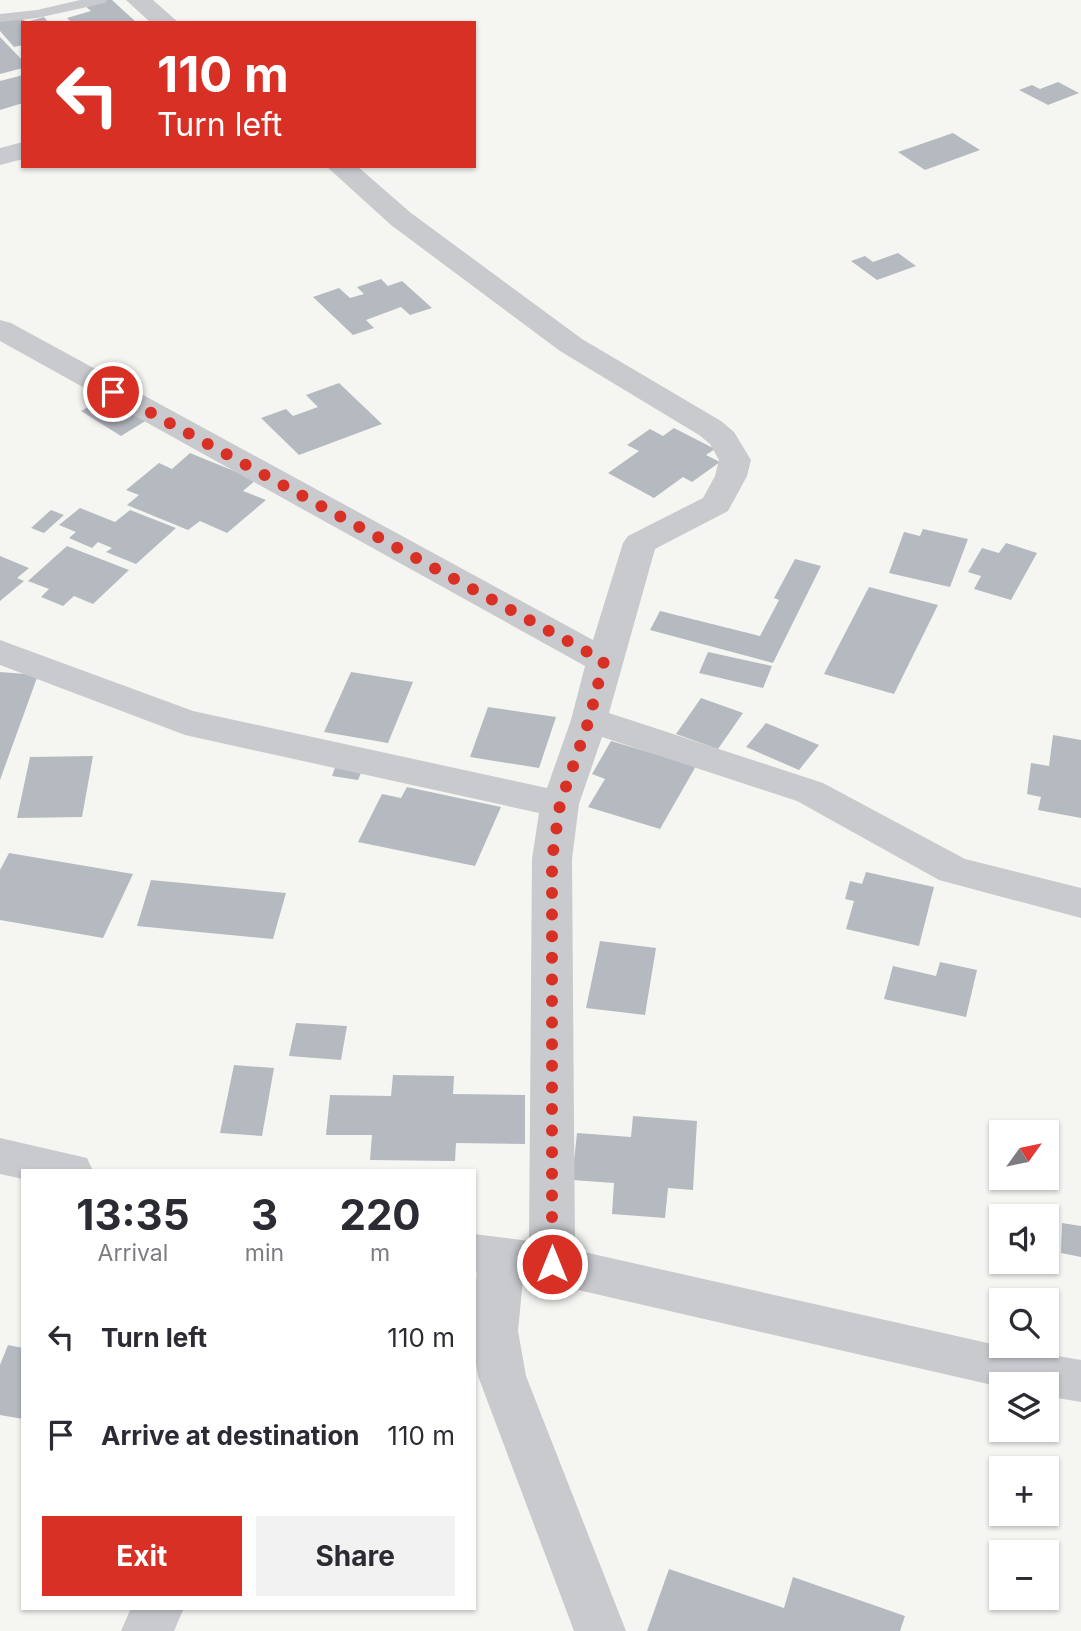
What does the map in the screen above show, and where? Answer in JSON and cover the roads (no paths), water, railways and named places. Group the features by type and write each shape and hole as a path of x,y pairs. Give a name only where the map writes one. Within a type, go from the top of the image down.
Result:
{"street":[{"path":"138,0 164,21"},
{"path":"0,157 21,151"},
{"path":"342,168 401,219 571,345 693,417 723,439 732,450 735,460 716,504 640,543 589,720 560,804 552,859 552,1264"},
{"path":"0,329 604,661"},
{"path":"0,652 185,722 560,804"},
{"path":"589,720 810,792 953,870 1081,903"},
{"path":"0,1156 62,1169"},
{"path":"600,1631 502,1376 484,1337 488,1256 552,1264 1007,1367 1081,1381"},
{"path":"147,1631 157,1610"}],"lane":[{"path":"0,18 37,14 100,0"}]}
